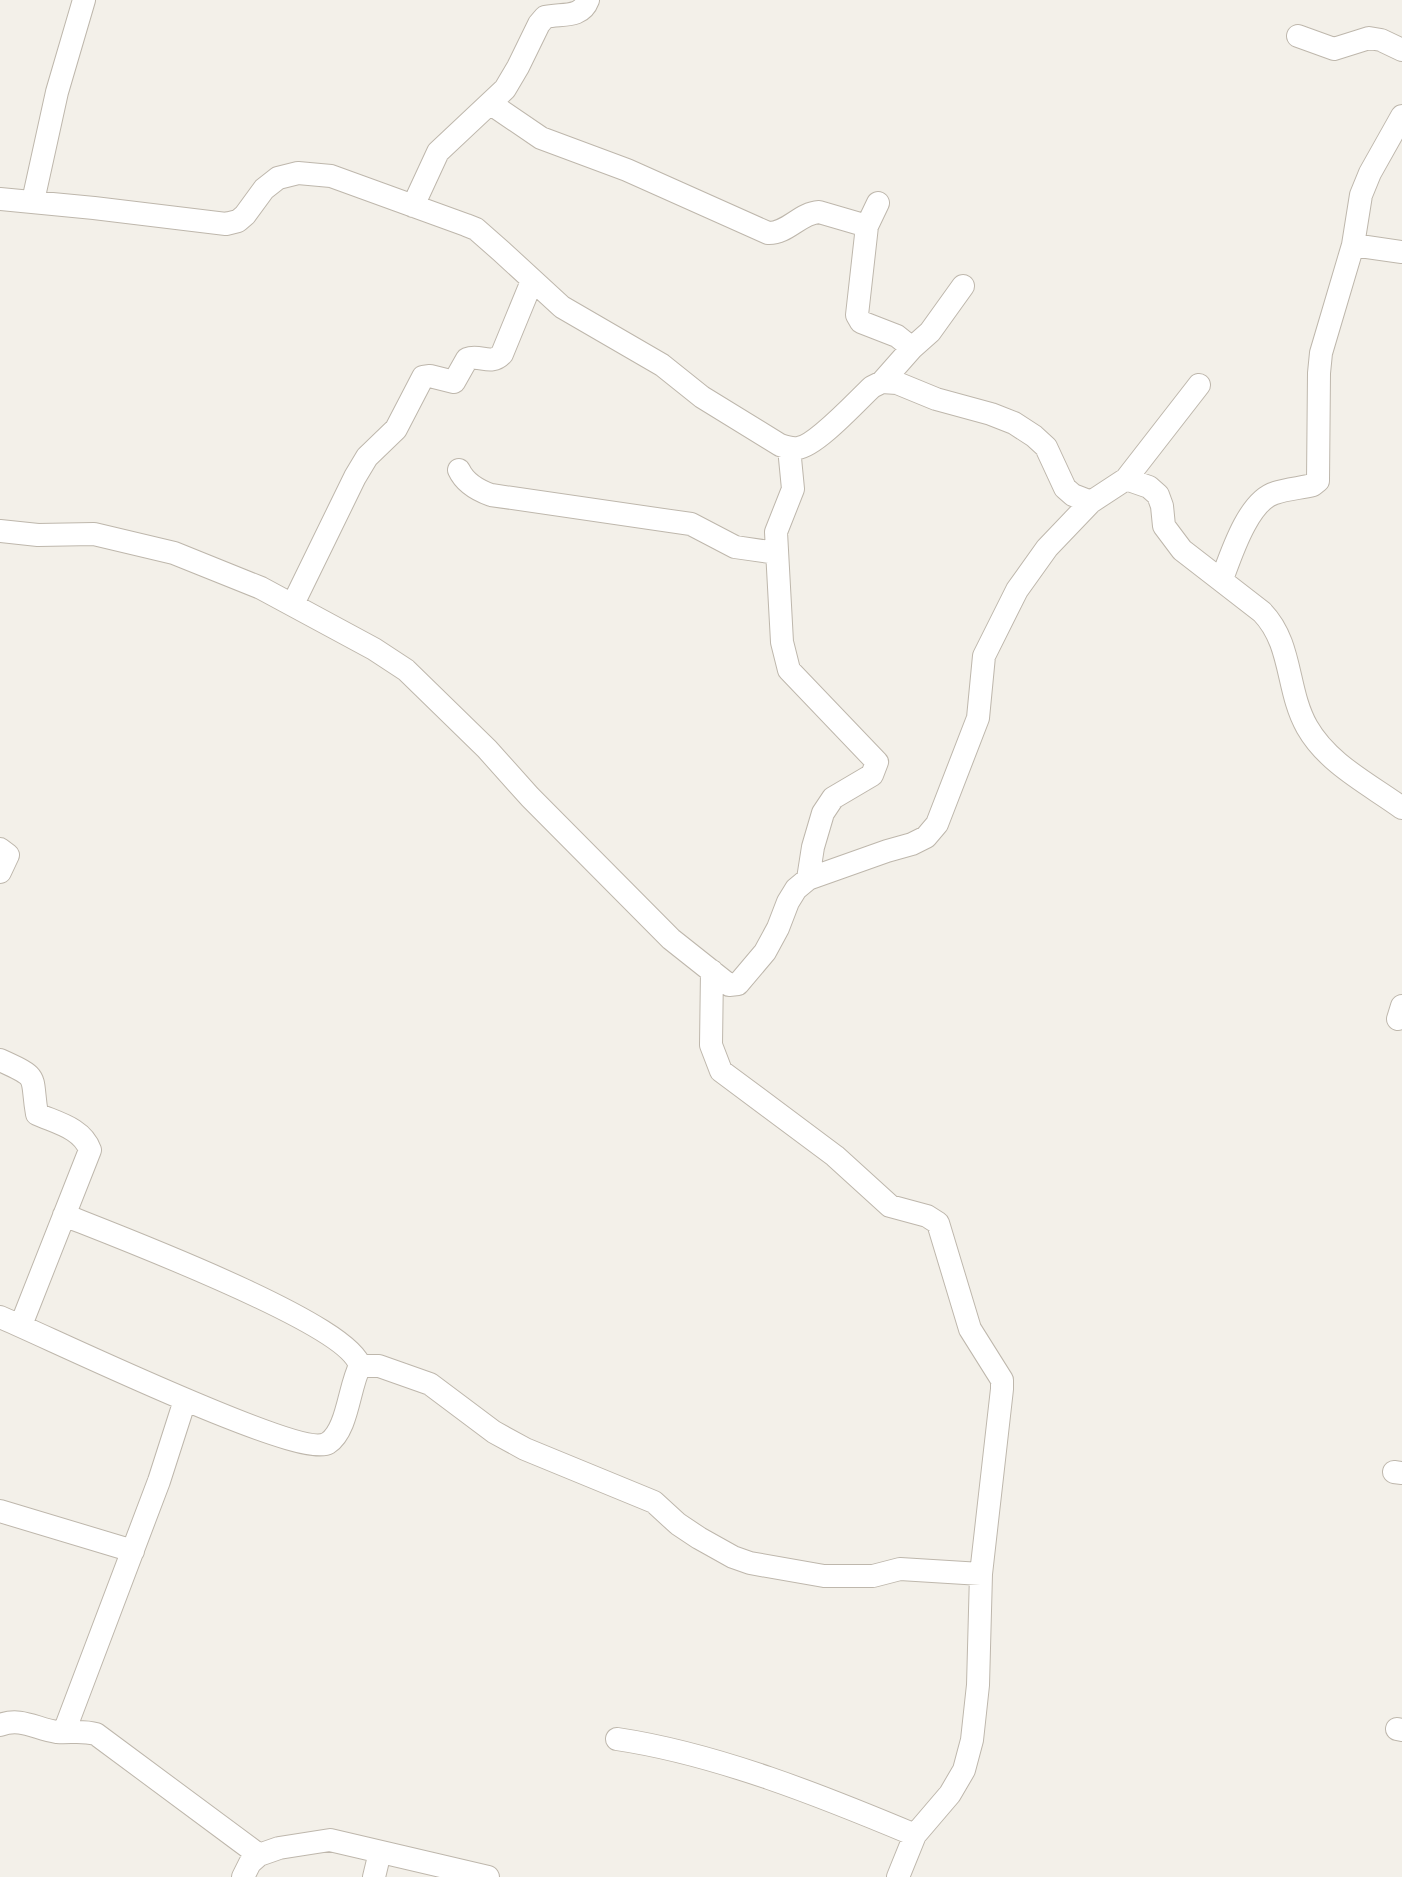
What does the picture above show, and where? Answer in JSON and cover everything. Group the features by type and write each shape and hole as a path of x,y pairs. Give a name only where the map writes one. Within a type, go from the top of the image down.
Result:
{"street":[{"path":"33,201 57,92 84,0"},
{"path":"413,206 438,152 505,89 539,24 545,17 578,13 585,8 588,0"},
{"path":"1298,36 1334,49 1369,38 1381,40 1402,50"},
{"path":"491,104 541,138 627,170 768,233 777,233 812,212 819,212 867,226"},
{"path":"1222,579 1236,542 1251,514 1262,501 1274,493 1313,485 1318,481 1319,374 1321,353 1353,245 1361,195 1365,184 1402,116"},
{"path":"0,199 33,201 226,224 238,221 245,215 264,189 278,178 298,173 332,176 476,229 562,307 629,344 662,365 702,398 789,448 800,448 816,440 872,387 882,382 912,348 930,332 963,286"},
{"path":"878,204 867,226 857,315 861,322 897,336 912,348"},
{"path":"1353,245 1402,252"},
{"path":"293,604 355,476 367,457 396,429 423,377 430,376 454,382 467,359 476,357 493,361 497,359 502,354 532,281"},
{"path":"882,382 897,383 936,399 991,414 1014,423 1034,436 1046,448 1054,461 1064,488 1073,495 1091,502"},
{"path":"0,531 38,535 94,534 131,541 174,553 261,588 374,649 406,670 487,749 530,797 671,939 729,985 738,984 765,952 778,928 788,902 796,889 808,879 886,851 912,844 926,837 937,824 978,718 984,656 1017,590 1037,562 1091,502 1126,479 1200,385"},
{"path":"789,448 792,489 776,532 782,642 789,670 877,762 872,775 833,798 823,813 813,847 808,879"},
{"path":"459,470 462,477 478,490 491,495 691,524 735,547 776,553"},
{"path":"1126,479 1154,491 1162,506 1164,526 1182,550 1222,579 1272,623 1283,644 1306,726 1320,747 1341,765 1402,808"},
{"path":"0,849 8,855 0,872"},
{"path":"712,972 711,1045 721,1071 835,1156 890,1206 927,1216 938,1223 970,1329 1002,1380 981,1574 978,1685 972,1740 964,1770 950,1794 915,1835 898,1877"},
{"path":"0,1060 29,1075 34,1081 37,1114 86,1138 90,1150 21,1326"},
{"path":"0,1317 185,1400 266,1432 309,1444 327,1444 333,1439 342,1423 360,1366 358,1360 340,1344 301,1319 240,1287 64,1215"},
{"path":"360,1366 379,1366 430,1384 494,1432 525,1449 654,1502 678,1524 699,1538 733,1557 750,1563 824,1576 872,1576 900,1569 981,1574"},
{"path":"64,1732 133,1551 185,1400"},
{"path":"0,1511 133,1551"},
{"path":"0,1726 16,1721 56,1732 86,1731 96,1734 259,1855"},
{"path":"617,1739 645,1743 757,1775 851,1808 915,1835"},
{"path":"243,1877 250,1864 259,1855 279,1848 330,1840 488,1877"},
{"path":"374,1877 380,1852"}]}
